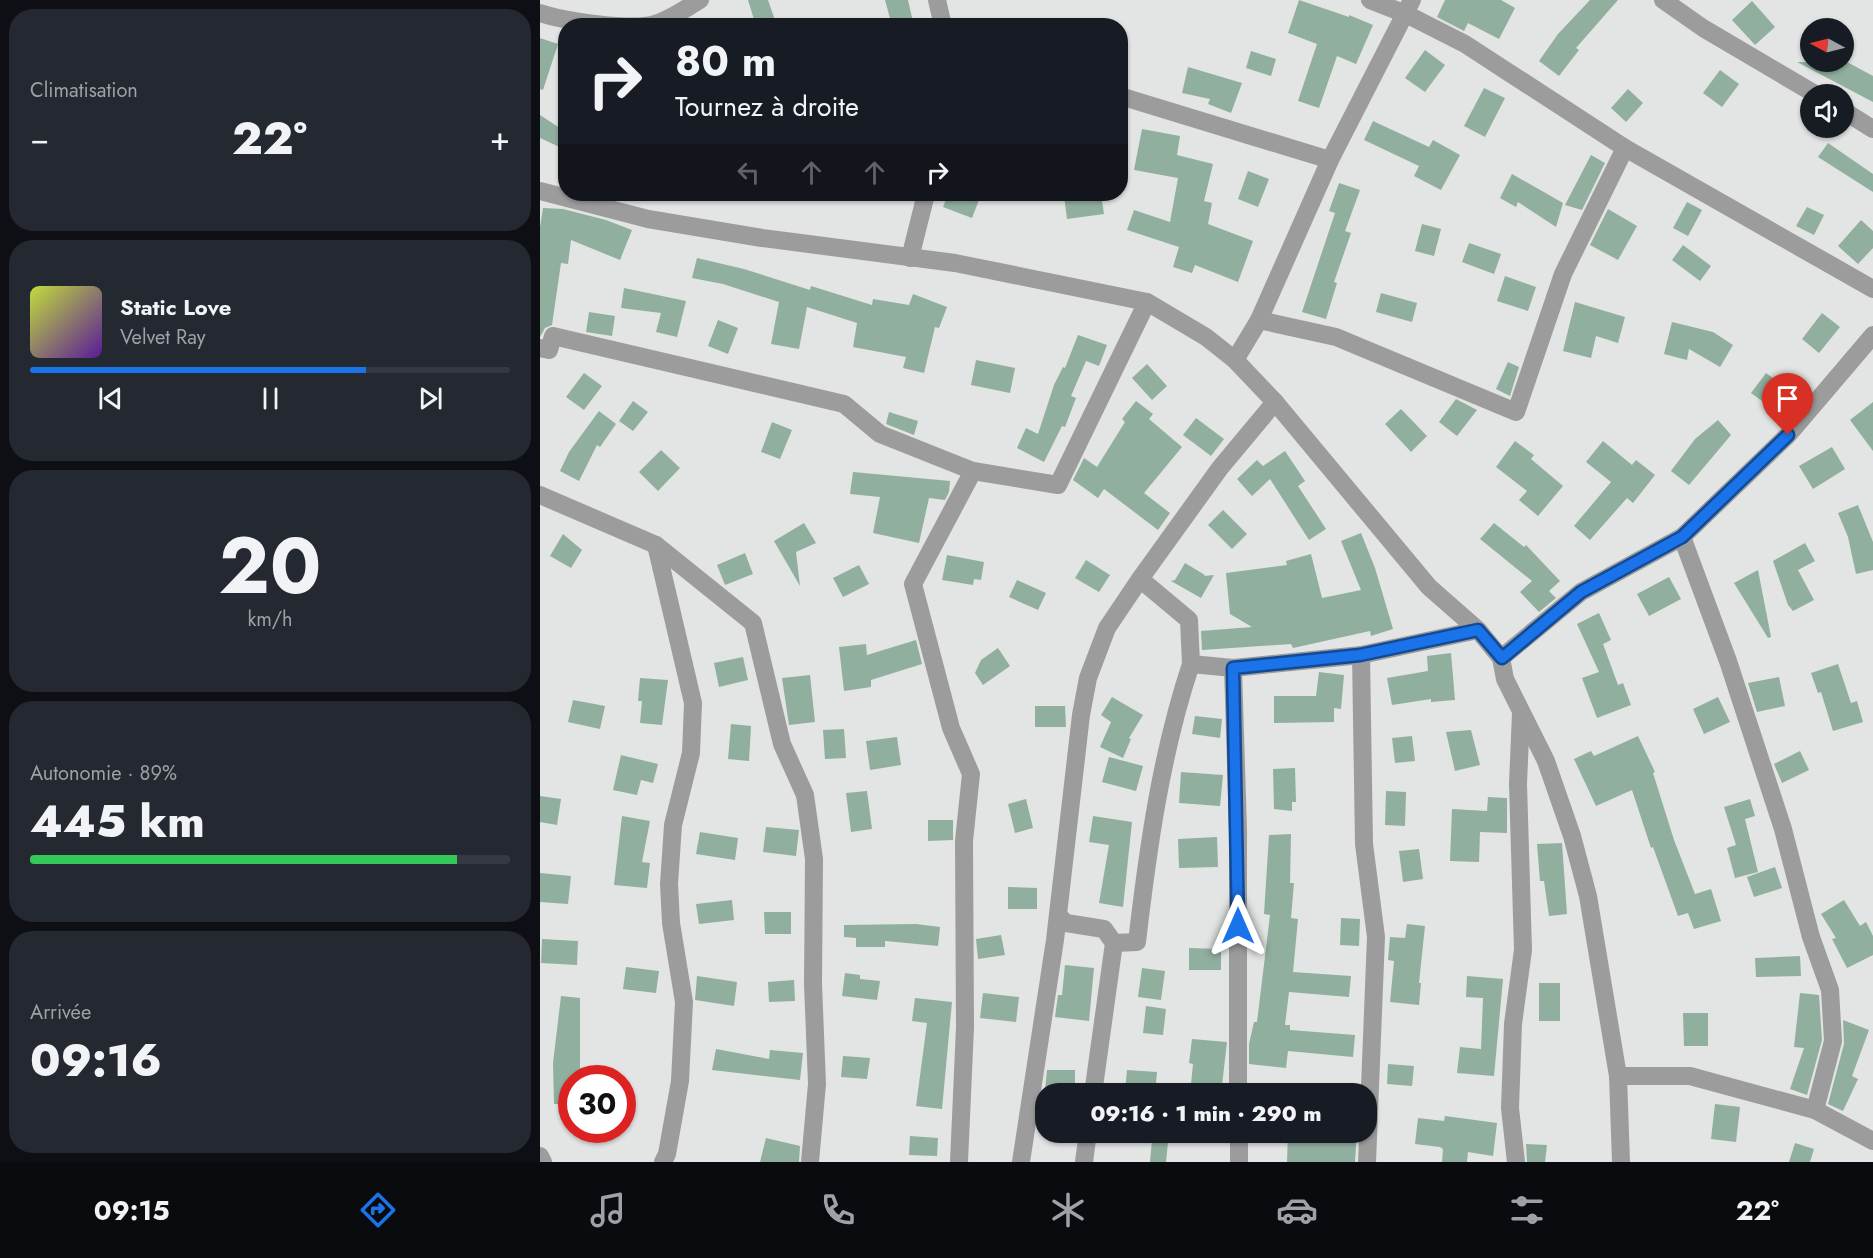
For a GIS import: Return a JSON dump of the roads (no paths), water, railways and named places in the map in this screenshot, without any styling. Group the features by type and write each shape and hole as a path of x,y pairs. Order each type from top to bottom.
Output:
{"street":[{"path":"665,18 700,0"},
{"path":"938,0 941,18"},
{"path":"1370,0 1409,7 1625,148 1873,289"},
{"path":"1663,0 1703,28 1800,85"},
{"path":"1235,360 1259,320 1330,160 1409,7"},
{"path":"540,13 558,19"},
{"path":"1128,98 1330,160"},
{"path":"1854,117 1873,129"},
{"path":"1259,320 1336,337 1516,412 1563,274 1625,148"},
{"path":"540,191 558,196"},
{"path":"579,201 648,219 955,264 1147,302 1206,338 1235,360 1275,402 1429,587 1478,630 1502,658 1505,679 1546,761 1572,836 1588,896 1618,1076 1621,1162"},
{"path":"910,258 924,201"},
{"path":"540,348 549,350 553,336 844,404 879,434 973,471 1058,485 1147,302"},
{"path":"1502,658 1581,592 1682,537 1788,435 1873,335"},
{"path":"1020,1162 1058,915 1081,715 1088,678 1107,628 1140,579 1220,468 1275,402"},
{"path":"959,1162 965,1028 964,841 971,774 951,728 913,584 973,471"},
{"path":"540,495 656,546 753,623 782,744 805,795 814,859 813,984 817,1084 810,1162"},
{"path":"1682,537 1732,672 1783,829 1810,937 1830,990 1833,1041 1815,1110"},
{"path":"656,546 693,703 691,753 673,825 669,884 671,923 684,1002 680,1081 668,1154 663,1162"},
{"path":"1114,943 1137,942 1153,820 1174,717 1191,664 1189,620 1140,579"},
{"path":"1191,664 1233,668 1360,655 1478,630"},
{"path":"1360,655 1364,844 1376,937 1367,1162"},
{"path":"1233,668 1238,830 1239,1083"},
{"path":"1516,1162 1510,1108 1513,1024 1523,950 1518,784 1521,711"},
{"path":"1058,915 1066,923 1104,929 1114,943 1095,1083"},
{"path":"1618,1076 1690,1076 1815,1110 1873,1142"},
{"path":"1084,1162 1087,1143"},
{"path":"1239,1143 1239,1162"},
{"path":"540,1156 543,1162"}]}
